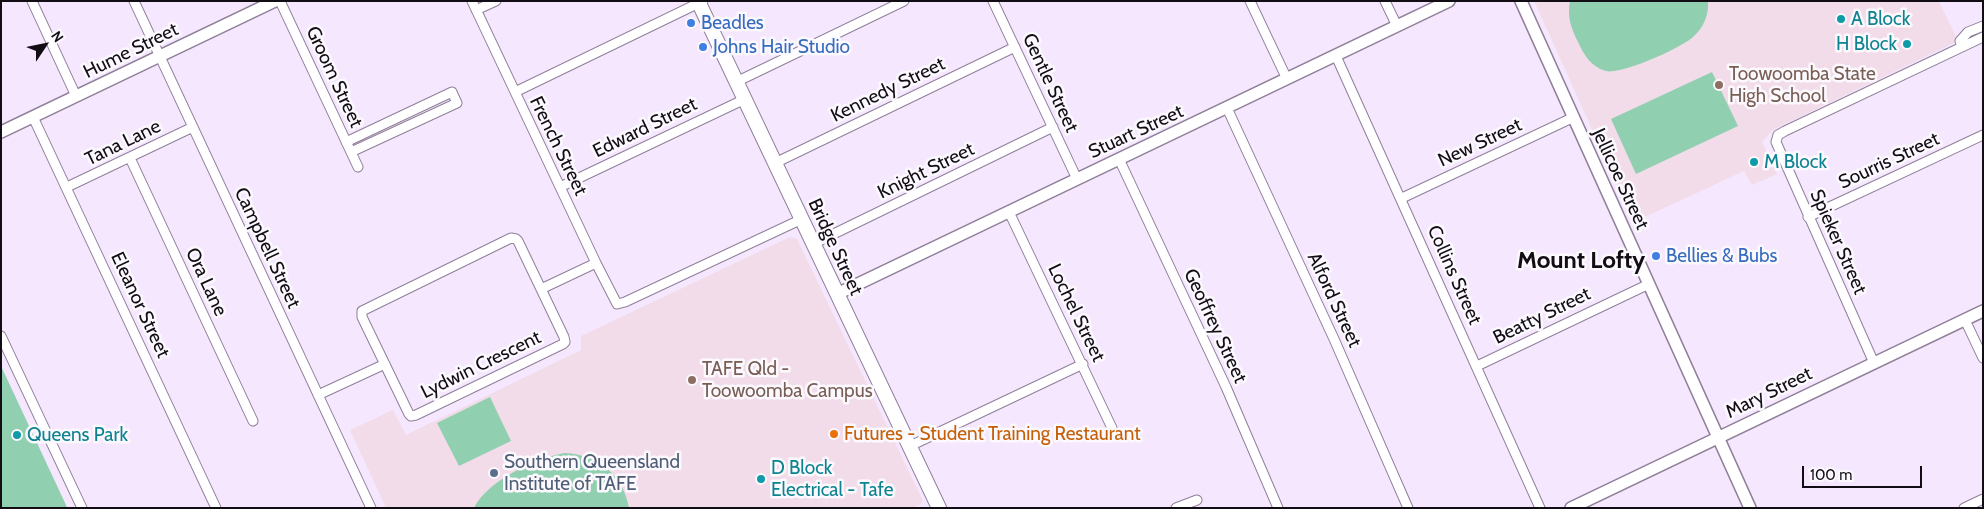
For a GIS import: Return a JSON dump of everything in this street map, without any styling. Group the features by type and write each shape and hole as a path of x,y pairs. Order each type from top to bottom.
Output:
{"main road":[{"name":"Bridge Street","path":"700,2 744,99 939,508"}],"street":[{"path":"32,1 76,96"},
{"name":"Campbell Street","path":"134,1 371,508"},
{"name":"Hume Street","path":"1,132 275,1"},
{"name":"Groom Street","path":"280,1 358,167"},
{"name":"French Street","path":"472,1 617,304 626,302 802,219"},
{"path":"476,10 496,1"},
{"path":"736,82 904,1"},
{"name":"Gentle Street","path":"993,1 1077,179"},
{"path":"1250,1 1287,79"},
{"path":"1386,1 1397,26"},
{"name":"Stuart Street","path":"837,294 1449,1"},
{"name":"Jellicoe Street","path":"1520,1 1750,508"},
{"path":"515,92 700,2"},
{"path":"1983,26 1968,32 1960,41 1962,47 1983,37"},
{"name":"Kennedy Street","path":"775,163 1015,47"},
{"name":"Spieker Street","path":"1874,363 1776,142 1778,135 1962,47"},
{"name":"Collins Street","path":"1336,56 1402,198 1540,508"},
{"path":"346,142 452,92 457,102 351,152"},
{"name":"Edward Street","path":"560,187 744,99"},
{"name":"Alford Street","path":"1227,108 1334,338 1408,508"},
{"name":"Eleanor Street","path":"33,117 216,508"},
{"name":"New Street","path":"1402,198 1572,118"},
{"name":"Tana Lane","path":"67,187 193,127"},
{"name":"Knight Street","path":"813,244 1053,127"},
{"name":"Sourris Street","path":"1808,217 1983,135"},
{"name":"Ora Lane","path":"130,158 253,420"},
{"name":"Geoffrey Street","path":"1118,159 1226,386 1278,508"},
{"name":"Lochel Street","path":"1009,212 1112,428"},
{"name":"Lydwin Crescent","path":"510,238 517,240 541,289 565,338 564,343 415,416 409,414 361,315 362,311 510,238"},
{"path":"541,289 596,263"},
{"name":"Beatty Street","path":"1477,366 1648,284"},
{"name":"Mary Street","path":"1571,508 1983,311"},
{"path":"1965,320 1983,358"},
{"path":"1,336 82,508"},
{"path":"318,395 385,364"},
{"path":"910,446 1083,364"},
{"path":"1964,508 1983,499"},
{"path":"1176,508 1197,500"}],"shaded area":[{"name":"Toowoomba State High School","path":"1534,1 1939,1 1958,41 1773,130 1762,142 1777,174 1752,185 1744,171 1634,222"},
{"name":"TAFE Qld - Toowoomba Campus","path":"790,237 797,239 923,501 921,504 913,508 386,508 350,430 393,410 406,435 581,350 581,336"}],"green space":[{"path":"1570,1 1708,1 1708,6 1703,24 1698,32 1688,41 1638,65 1625,69 1606,71 1596,67 1580,47 1570,22"},
{"path":"1712,72 1738,126 1636,174 1611,119"},
{"name":"Queens Park","path":"1,366 66,505 67,508 1,508"},
{"path":"490,397 511,441 459,466 437,423"},
{"path":"565,453 588,458 607,468 621,485 629,508 474,508 480,498 490,489 514,472 541,459"}],"place":[{"name":"A Block","path":"1841,19"},
{"name":"Beadles","path":"691,23"},
{"name":"H Block","path":"1907,44"},
{"name":"Johns Hair Studio","path":"703,47"},
{"name":"Toowoomba State High School","path":"1719,85"},
{"name":"M Block","path":"1754,162"},
{"name":"Bellies & Bubs","path":"1656,256"},
{"name":"TAFE Qld - Toowoomba Campus","path":"692,380"},
{"name":"Futures - Student Training Restaurant","path":"834,434"},
{"name":"Queens Park","path":"17,435"},
{"name":"Southern Queensland Institute of TAFE","path":"494,473"},
{"name":"D Block Electrical - Tafe","path":"761,479"}],"district":[{"name":"Mount Lofty","path":"1581,261"}]}
